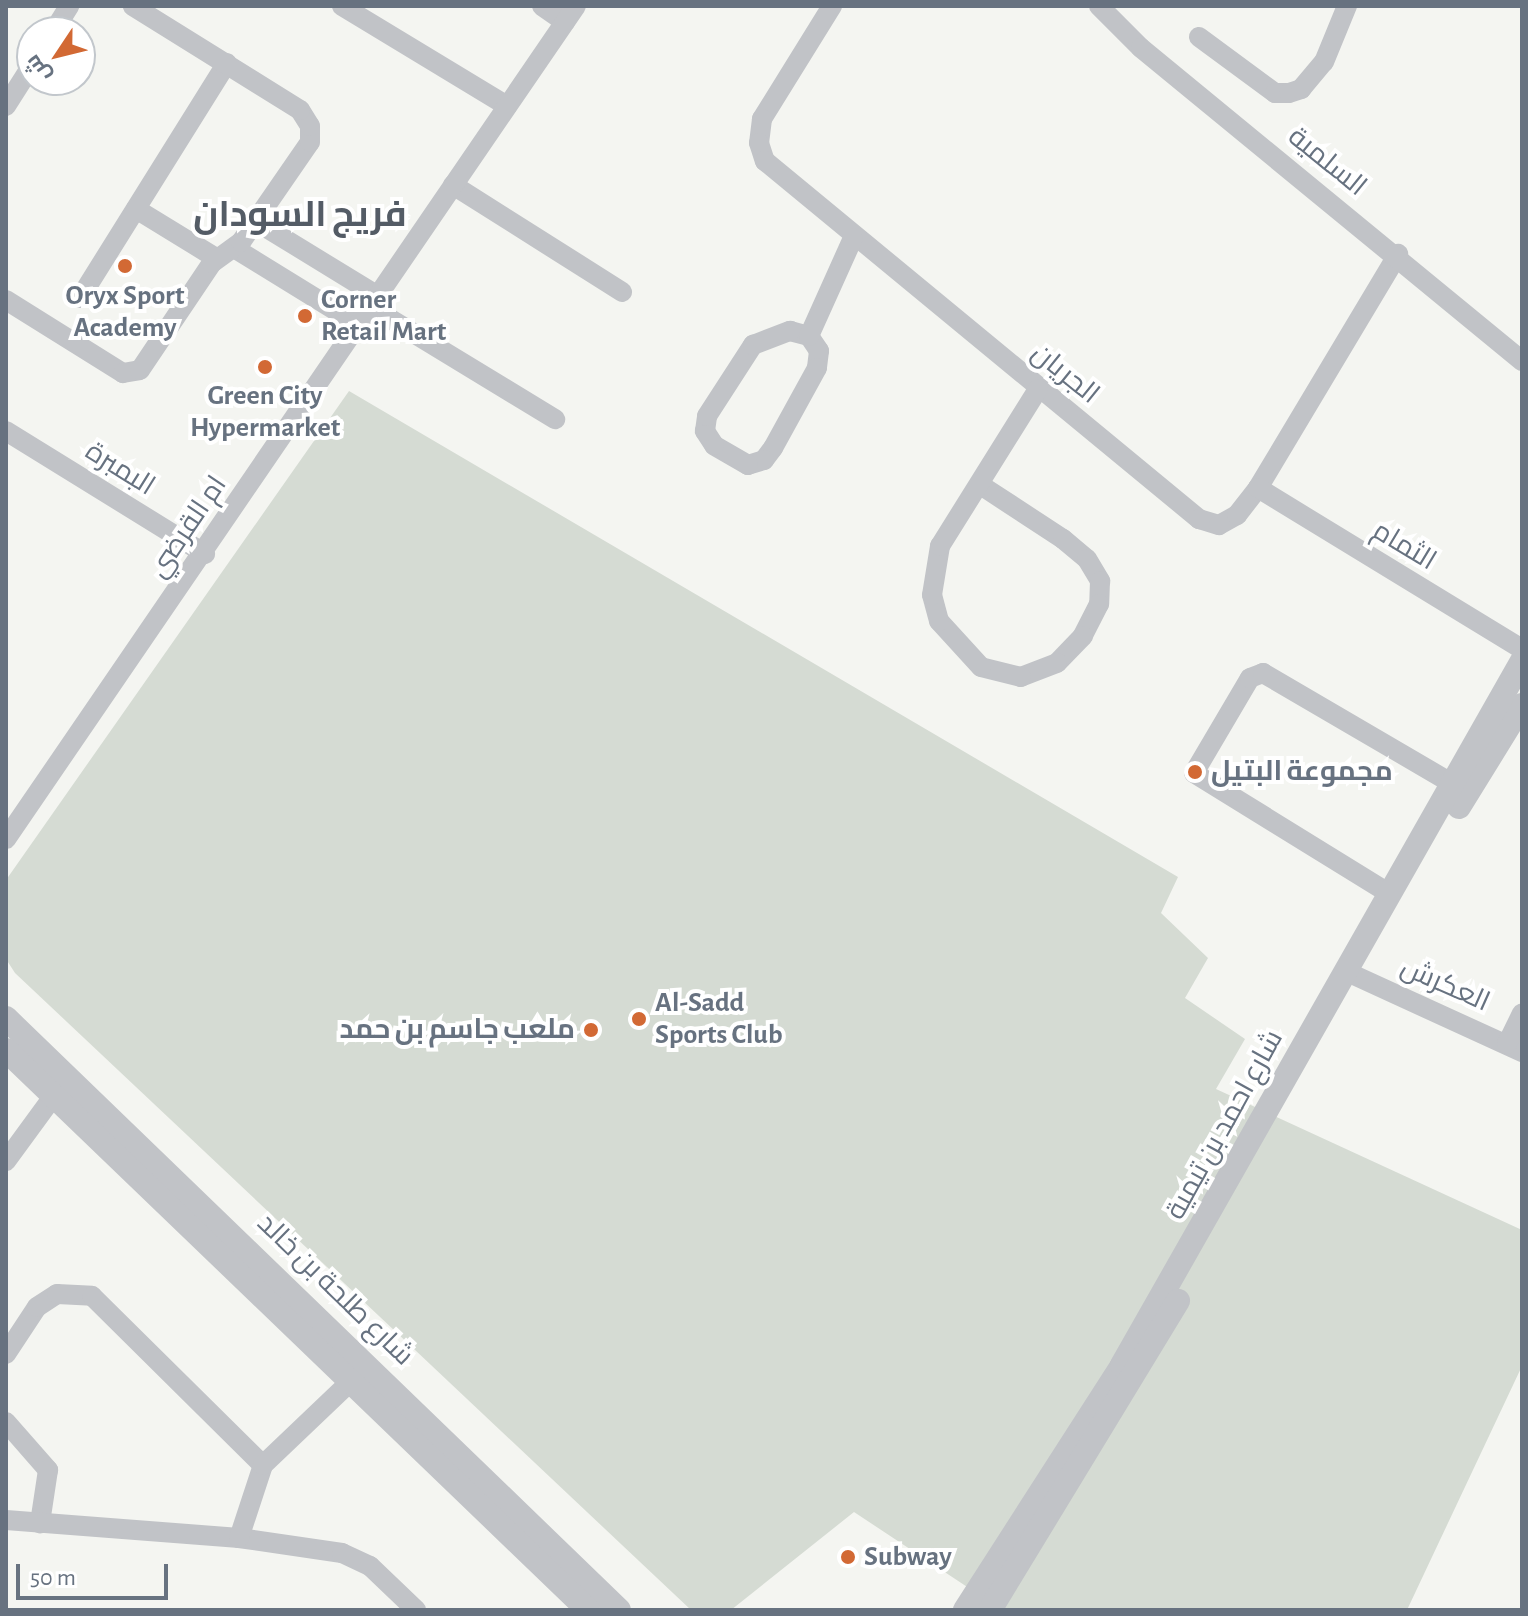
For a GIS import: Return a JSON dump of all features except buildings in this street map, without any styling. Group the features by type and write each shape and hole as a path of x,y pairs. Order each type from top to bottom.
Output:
{"street":[{"path":"6,300 123,373 134,373 145,365 216,258 234,248 257,222 310,142 310,126 300,110 133,6"},
{"path":"342,6 507,106"},
{"path":"542,6 570,14"},
{"name":"الجريان","path":"832,6 762,119 759,143 765,161 853,238 1199,519 1219,525 1228,520 1258,488 1398,254"},
{"name":"السلمية","path":"1099,6 1141,48 1398,254 1522,361"},
{"path":"1199,37 1275,93 1289,93 1301,89 1324,62 1347,6"},
{"name":"ام القرضي","path":"6,839 205,554 356,323 570,14"},
{"path":"80,298 227,63"},
{"path":"453,185 622,292"},
{"path":"136,209 216,258"},
{"path":"257,222 555,419"},
{"path":"809,336 853,238"},
{"path":"234,248 356,323"},
{"path":"771,334 809,336 819,351 817,368 764,460 748,465 714,445 705,431 707,416 753,345 771,334"},
{"path":"982,486 1063,539 1087,559 1100,581 1099,604 1083,636 1057,663 1021,677 981,667 939,621 932,595 940,546 982,486 1038,389"},
{"name":"البمبرة","path":"6,431 205,554"},
{"name":"الثمام","path":"1258,488 1522,649"},
{"name":"شارع احمد بن تيمية","path":"990,1610 1136,1374 1352,974 1390,894 1514,713 1522,661"},
{"path":"1390,894 1200,780 1195,764 1250,678 1263,673 1461,788"},
{"name":"شارع احمد بن تيمية","path":"965,1610 1122,1365 1461,788"},
{"name":"العكرش","path":"1352,974 1515,1048 1522,1013"},
{"name":"شارع طلحة بن خالد","path":"6,1018 619,1610"},
{"name":"شارع طلحة بن خالد","path":"6,1050 348,1384 588,1610"},
{"path":"6,1161 69,1076"},
{"path":"6,1354 37,1307 57,1294 92,1296 263,1465"},
{"path":"239,1538 263,1465 348,1384"},
{"path":"6,1422 48,1470 40,1523"},
{"path":"6,1520 239,1538 362,1560 416,1610"}],"shaded area":[{"name":"Al-Sadd Sports Club","path":"349,391 1178,877 1161,913 1208,958 1185,998 1245,1039 1216,1089 1522,1230 1522,1366 1407,1610 1002,1610 854,1512 731,1610 691,1610 15,973 6,959 6,880"}],"place":[{"name":"Oryx Sport Academy","path":"125,266"},
{"name":"Corner Retail Mart","path":"305,316"},
{"name":"Green City Hypermarket","path":"265,367"},
{"name":"مجموعة البتيل","path":"1195,772"},
{"name":"Al-Sadd Sports Club","path":"639,1019"},
{"name":"ملعب جاسم بن حمد","path":"591,1030"},
{"name":"Subway","path":"848,1557"}],"district":[{"name":"فريج السودان","path":"300,216"}]}
